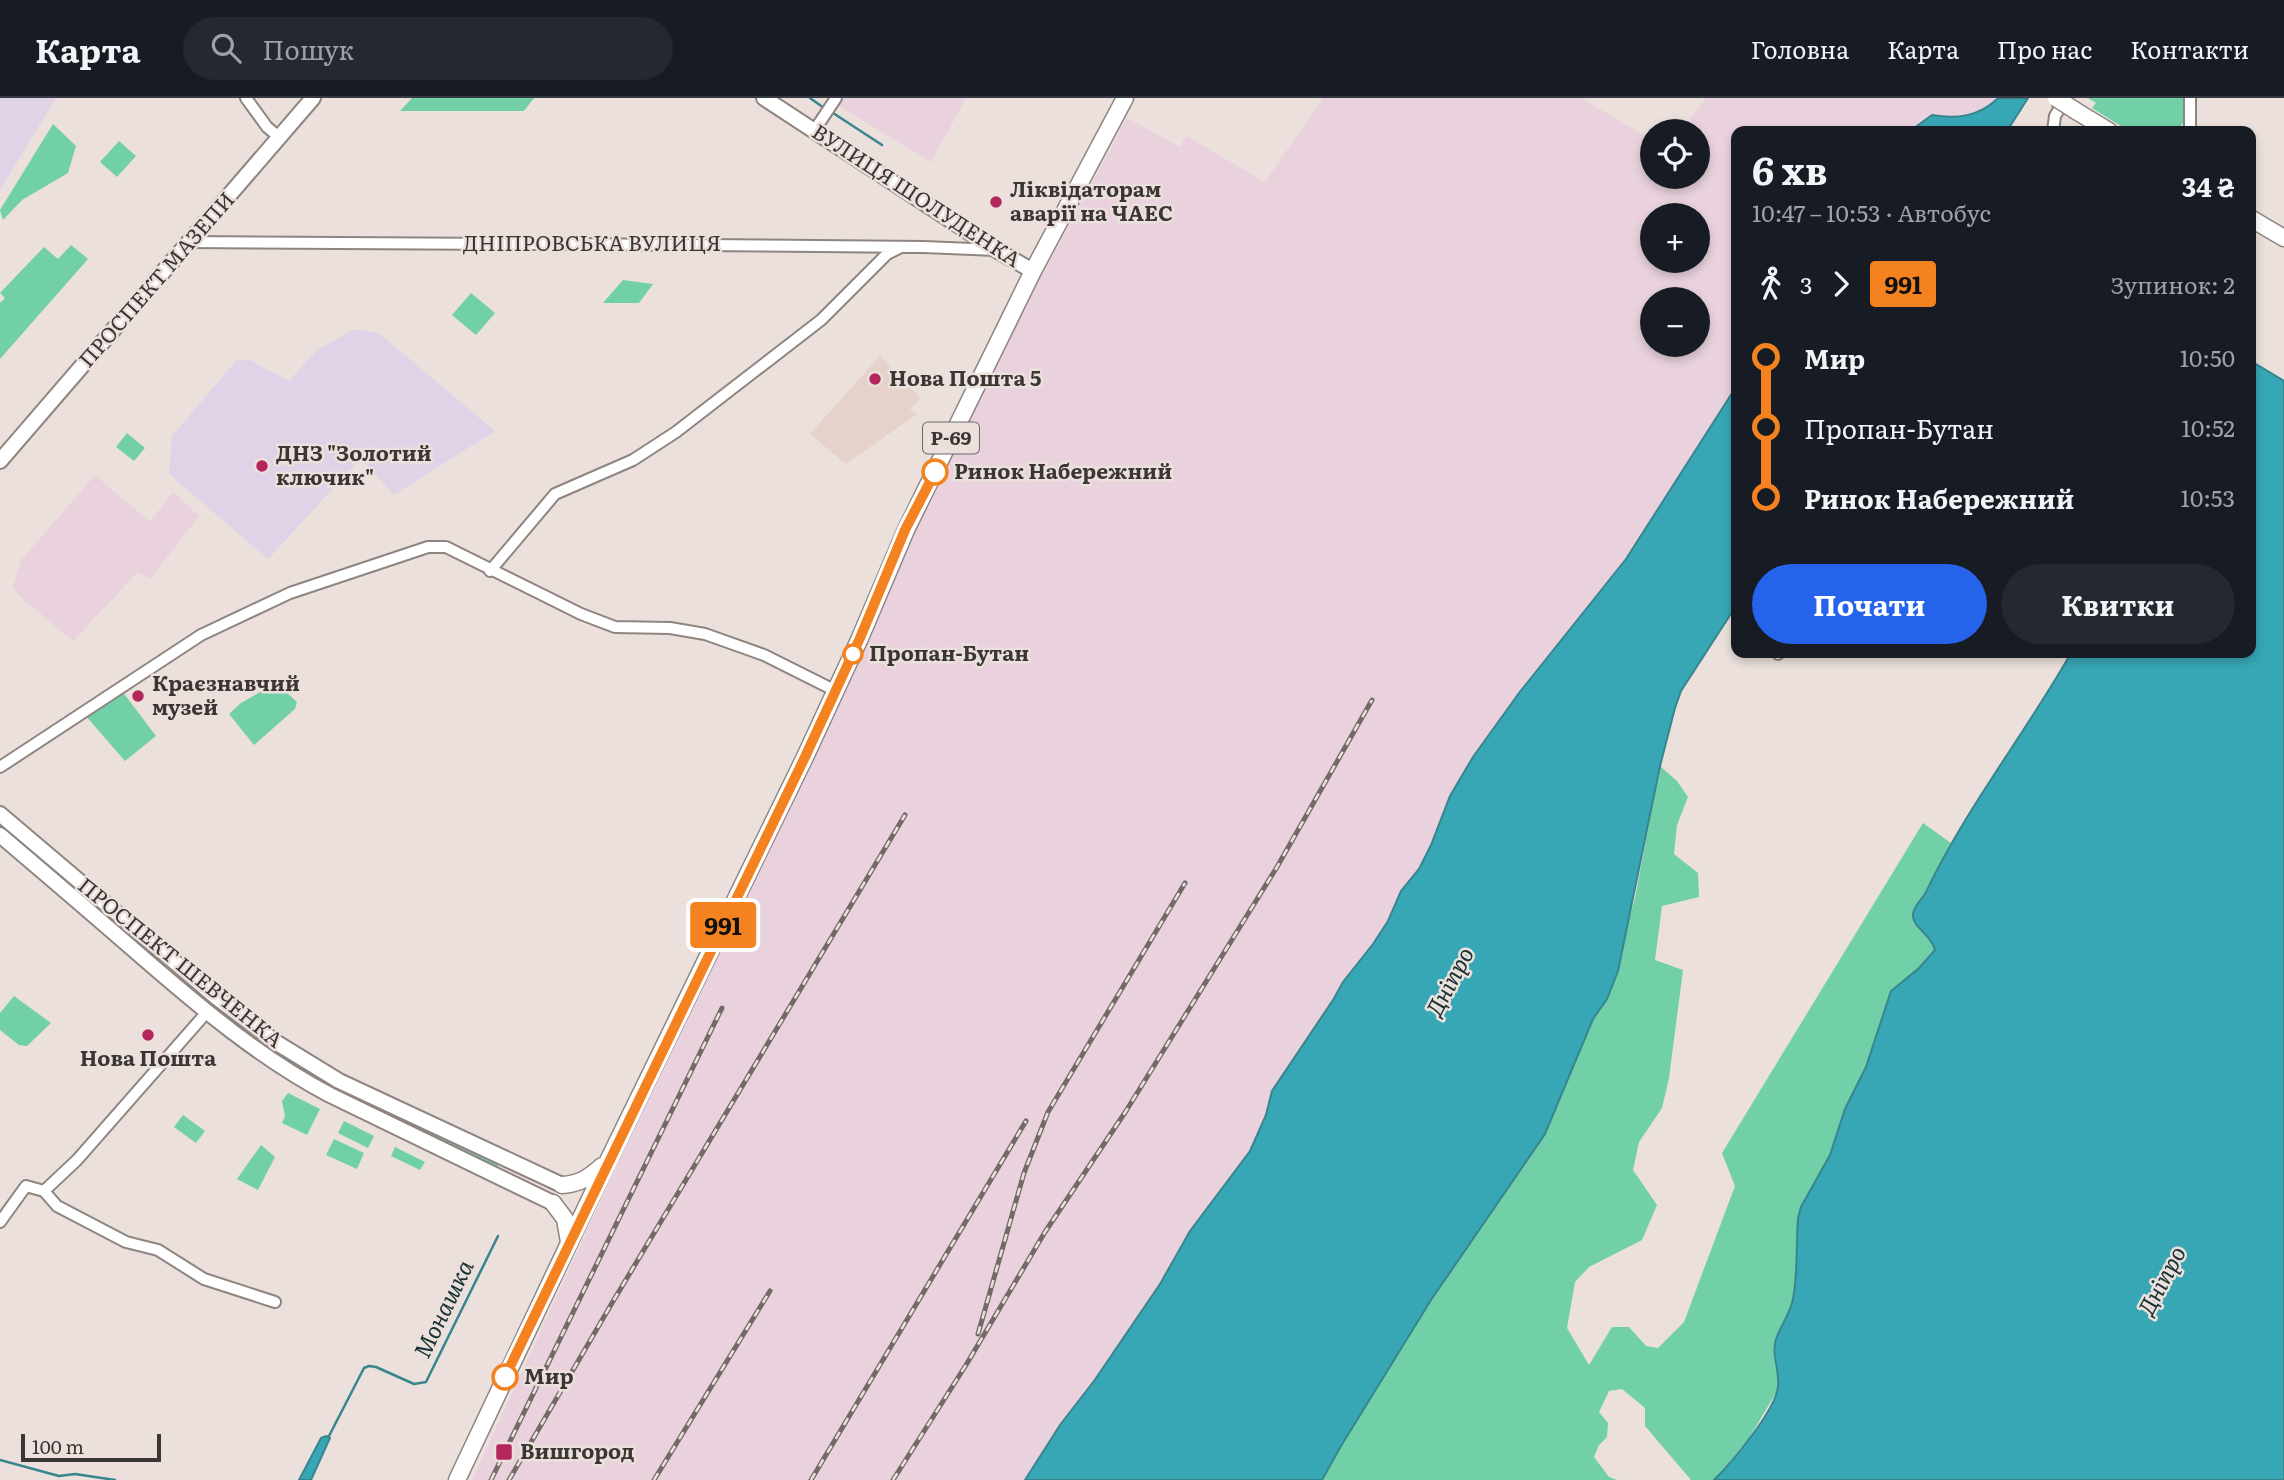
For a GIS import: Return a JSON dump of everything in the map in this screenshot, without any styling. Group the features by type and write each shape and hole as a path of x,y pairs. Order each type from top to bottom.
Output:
{"main road":[{"name":"Р-69","path":"457,1480 836,691 905,530 1034,271 1125,98"},
{"path":"2056,98 2071,104 2102,126"},
{"path":"2256,222 2284,238"},
{"path":"562,1185 586,1180 607,1163"},
{"path":"562,1185 587,1205"},
{"path":"553,1203 587,1205"},
{"path":"553,1203 565,1219 569,1242"}],"street":[{"path":"246,98 267,127 279,137"},
{"name":"ПРОСПЕКТ МАЗЕПИ","path":"0,461 313,98"},
{"name":"ВУЛИЦЯ ШОЛУДЕНКА","path":"764,98 996,250 1034,271"},
{"path":"2190,98 2190,126"},
{"path":"2054,126 2055,116 2071,104"},
{"path":"814,131 830,107"},
{"name":"ДНІПРОВСЬКА ВУЛИЦЯ","path":"189,243 901,247 996,250"},
{"path":"490,571 555,494 633,460 676,432 821,320 887,254 901,247"},
{"path":"0,767 201,635 260,606 328,579 428,547 446,547 490,571 615,627 670,628 705,634 764,655 836,691"},
{"name":"ПРОСПЕКТ ШЕВЧЕНКА","path":"0,814 250,1025 306,1062 339,1081 562,1185"},
{"name":"ПРОСПЕКТ ШЕВЧЕНКА","path":"0,835 255,1050 299,1079 553,1203"},
{"path":"49,877 61,864"},
{"path":"44,1191 77,1160 217,998"},
{"path":"499,1176 507,1160"},
{"path":"0,1222 26,1186 44,1191 57,1206 126,1242 158,1250 205,1279 275,1302"}],"shaded area":[{"path":"0,98 56,98 0,190"},
{"path":"844,98 966,98 931,162 839,106"},
{"path":"1321,98 1581,98 1640,133 1640,189 1710,189 1710,119 1691,119 1706,98 1998,98 1985,108 1966,116 1954,118 1932,115 1917,126 1731,126 1731,395 1626,559 1519,693 1473,757 1450,796 1419,869 1401,891 1388,921 1343,982 1272,1091 1266,1115 1250,1151 1190,1231 1160,1284 1094,1381 1060,1425 1025,1480 472,1480 860,638 964,420 1127,118 1180,147 1186,136 1265,182"},
{"path":"355,329 380,334 495,431 394,495 361,458 268,559 169,474 172,436 236,361 248,359 289,381 317,350"},
{"path":"880,356 920,398 910,410 917,414 846,464 810,434"},
{"path":"95,475 150,522 173,492 199,516 150,579 138,572 73,641 17,594 13,586 21,560"}],"green space":[{"path":"412,98 534,98 524,111 400,111"},
{"path":"2088,98 2183,98 2183,123 2181,126 2121,126 2092,108 2096,103"},
{"path":"53,124 76,146 68,173 22,200 3,220 0,210"},
{"path":"119,141 136,156 117,177 100,162"},
{"path":"71,245 88,259 0,359 0,303 5,298 0,293 44,247 58,259"},
{"path":"623,280 653,284 639,303 603,303"},
{"path":"471,293 495,313 476,335 452,315"},
{"path":"127,433 145,448 134,461 116,447"},
{"path":"276,683 297,702 295,709 254,745 229,714 241,703"},
{"path":"122,691 156,736 125,761 85,715"},
{"path":"1660,766 1677,781 1688,797 1677,825 1674,854 1698,873 1699,897 1662,906 1655,960 1683,970 1669,1078 1662,1108 1639,1142 1633,1170 1657,1205 1642,1240 1589,1267 1575,1282 1567,1328 1589,1365 1612,1327 1629,1327 1646,1346 1658,1348 1684,1322 1735,1186 1722,1153 1923,823 1951,843 1924,896 1915,907 1914,923 1932,940 1935,950 1919,968 1891,991 1866,1067 1845,1109 1830,1155 1801,1207 1793,1298 1775,1341 1777,1391 1748,1440 1714,1480 1691,1480 1645,1426 1645,1408 1622,1389 1609,1391 1599,1412 1608,1423 1607,1437 1599,1445 1594,1457 1609,1477 1617,1480 1322,1480 1431,1300 1545,1134 1593,1019 1607,999 1635,898"},
{"path":"67,878 172,967 168,972 65,882"},
{"path":"14,996 51,1023 27,1046 19,1045 0,1030 0,1013"},
{"path":"226,1015 302,1069 369,1104 367,1108 300,1073 223,1016"},
{"path":"288,1093 320,1109 307,1135 282,1123 285,1116 282,1101"},
{"path":"374,1106 497,1161 499,1165 495,1167 372,1110"},
{"path":"183,1115 205,1131 196,1143 174,1127"},
{"path":"344,1121 374,1136 368,1148 338,1133"},
{"path":"334,1139 364,1153 357,1169 326,1155"},
{"path":"261,1145 275,1157 258,1190 237,1179"},
{"path":"395,1147 425,1162 420,1170 391,1156"}],"water":[{"path":"1998,98 2028,98 2010,126 1917,126 1932,115 1967,115"},
{"name":"Дніпро","path":"2256,364 2284,381 2284,1480 1714,1480 1752,1436 1775,1397 1778,1381 1775,1345 1793,1299 1801,1207 1830,1155 1845,1109 1866,1067 1891,991 1919,968 1935,950 1930,939 1915,923 1914,909 1977,801 2068,658 2256,658"},
{"name":"Дніпро","path":"1731,395 1731,614 1681,691 1675,708 1660,766 1618,971 1607,999 1593,1019 1545,1134 1431,1300 1322,1480 1025,1480 1060,1425 1094,1381 1160,1284 1190,1231 1250,1151 1266,1115 1272,1091 1343,982 1388,921 1401,891 1419,869 1450,796 1473,757 1519,693 1626,559"},
{"path":"321,1438 330,1438 311,1480 299,1480"}],"waterway":[{"name":"Монашка","path":"810,98 824,108"},
{"name":"Монашка","path":"830,111 882,145"},
{"name":"Монашка","path":"329,1436 364,1368 376,1367 414,1384 426,1382 498,1236"},
{"path":"0,1460 59,1476 75,1474 115,1480"}],"railway":[{"path":"893,1480 966,1365 1045,1232 1126,1111 1277,867 1372,700"},
{"path":"509,1480 905,815"},
{"path":"978,1334 1024,1173 1048,1112 1185,883"},
{"path":"491,1480 722,1008"},
{"path":"811,1480 1026,1121"},
{"path":"654,1480 770,1291"}],"bus line":[{"name":"991","path":"505,1377 805,757 860,638 905,530 935,472"}],"place":[{"name":"Ліквідаторам аварії на ЧАЕС","path":"996,202"},
{"name":"Нова Пошта 5","path":"875,379"},
{"name":"ДНЗ \"Золотий ключик\"","path":"262,466"},
{"name":"Ринок Набережний","path":"935,472"},
{"name":"Пропан-Бутан","path":"853,654"},
{"name":"Краєзнавчий музей","path":"138,696"},
{"name":"Нова Пошта","path":"148,1035"},
{"name":"Мир","path":"505,1377"},
{"name":"Вишгород","path":"504,1452"}]}
